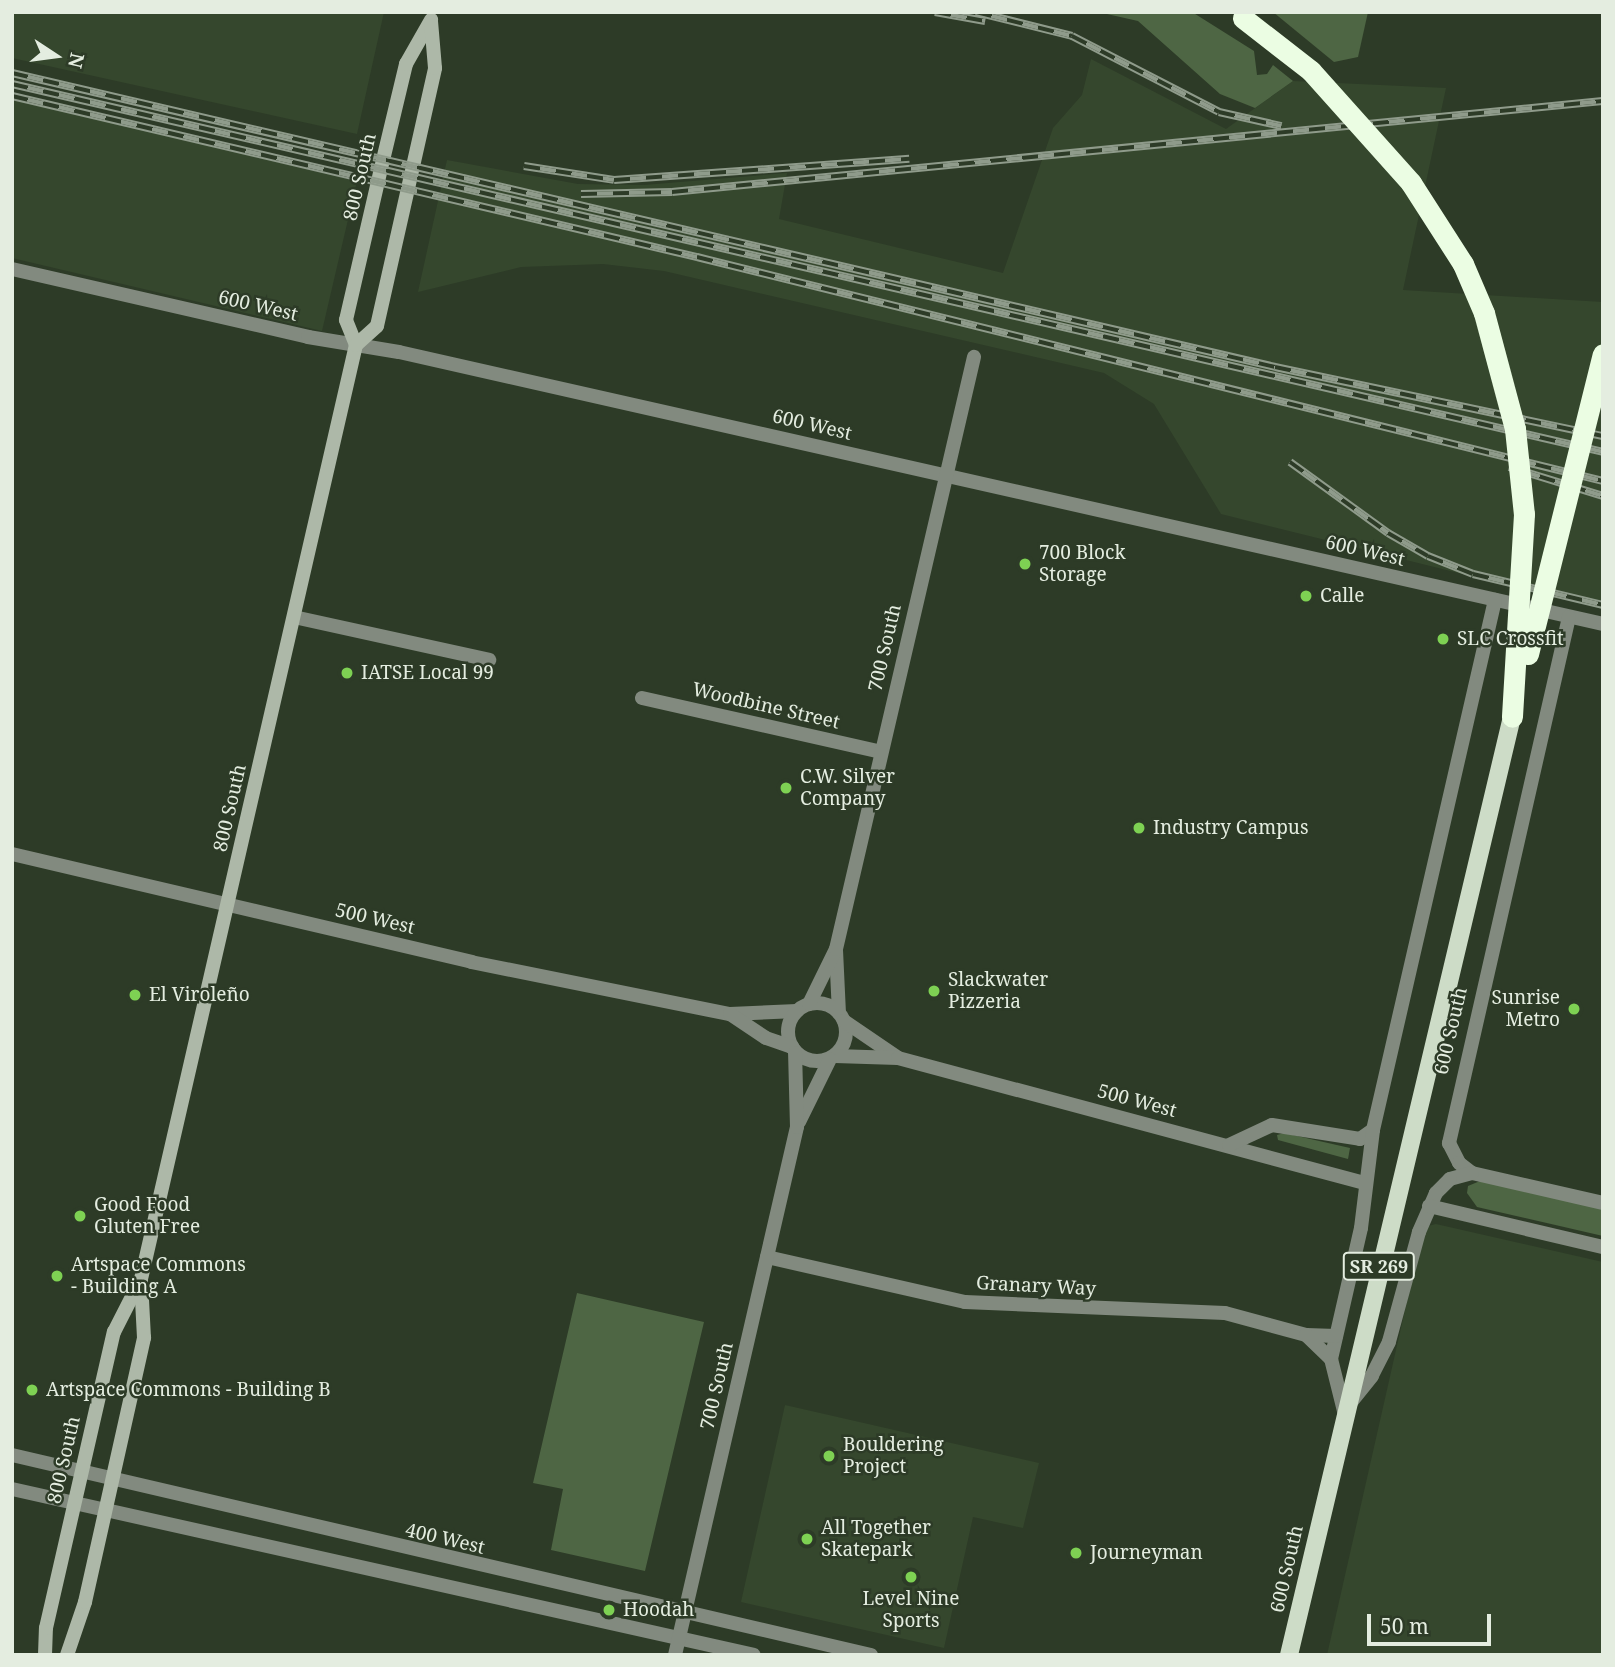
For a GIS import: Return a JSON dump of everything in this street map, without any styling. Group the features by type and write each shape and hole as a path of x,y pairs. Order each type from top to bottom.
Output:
{"highway":[{"path":"1243,18 1311,71 1411,183 1463,264 1484,313 1515,429 1524,514 1512,717"},
{"path":"1512,717 1603,354"}],"main road":[{"name":"600 South","path":"1289,1655 1344,1411 1512,717"}],"street":[{"name":"800 South","path":"45,1655 46,1628 114,1332 141,1279 295,617 356,345 346,320 405,64 432,17"},
{"name":"800 South","path":"356,345 377,326 435,68 432,17"},
{"name":"600 West","path":"12,269 946,475 1603,624"},
{"name":"700 South","path":"803,1007 836,949 974,357"},
{"name":"600 South","path":"1344,1411 1331,1359 1361,1228 1364,1183 1373,1130 1495,600"},
{"path":"295,617 489,660"},
{"name":"600 South","path":"1344,1411 1372,1376 1389,1342 1429,1206 1443,1185 1472,1173 1454,1157 1450,1128 1569,617"},
{"name":"Woodbine Street","path":"642,698 881,752"},
{"name":"500 West","path":"12,854 471,962 730,1014 803,1007"},
{"name":"700 South","path":"836,949 842,1017"},
{"path":"823,1004 842,1017 845,1040 832,1057 816,1062 794,1050 788,1028 803,1007 823,1004"},
{"name":"500 West","path":"730,1014 766,1038 794,1050"},
{"name":"500 West","path":"842,1017 898,1058"},
{"name":"700 South","path":"794,1050 797,1127"},
{"name":"700 South","path":"677,1648 797,1127 832,1057"},
{"name":"500 West","path":"832,1057 898,1058 1364,1183"},
{"path":"1229,1145 1272,1125 1360,1139 1373,1130"},
{"path":"1472,1173 1603,1203"},
{"path":"1429,1206 1603,1247"},
{"name":"Granary Way","path":"767,1257 965,1302 1225,1313 1306,1335 1336,1336"},
{"name":"800 South","path":"67,1655 76,1635 145,1338 141,1279"},
{"name":"Granary Way","path":"1306,1335 1331,1359"},
{"name":"400 West","path":"12,1455 871,1655"},
{"path":"12,1489 677,1648 754,1655"}],"shaded area":[{"path":"12,12 384,12 357,134 12,58"},
{"path":"1098,12 1192,12 1254,51 1257,75 1267,74 1273,65 1293,81 1255,108 1220,94 1138,21"},
{"path":"1273,12 1368,12 1358,57 1334,62"},
{"path":"1091,59 1226,129 1293,81 1446,88 1403,290 1603,302 1603,609 1221,514 1154,404 1104,373 664,271 603,264 521,267 418,292 447,160 578,184 644,185 787,173 779,219 1003,273 1053,128 1082,95"},
{"path":"12,99 357,181 322,331 12,258"},
{"path":"1284,1133 1350,1148 1348,1159 1278,1140 1277,1135"},
{"path":"1480,1181 1603,1209 1603,1236 1477,1207 1467,1193 1468,1186"},
{"path":"1436,1224 1603,1262 1603,1655 1327,1655 1422,1235 1428,1226"},
{"path":"577,1293 704,1322 645,1571 551,1550 563,1489 533,1483"},
{"path":"785,1405 1039,1463 1023,1528 973,1517 944,1648 741,1602"}],"railway":[{"path":"935,12 985,21"},
{"path":"976,12 1072,36 1219,112 1281,126"},
{"path":"12,73 1275,367 1603,436"},
{"path":"12,84 1603,452"},
{"path":"12,96 697,257 1603,481"},
{"path":"581,194 672,192 1603,101"},
{"path":"524,166 614,180 909,159"},
{"path":"1290,462 1388,533 1428,556 1473,574 1603,605"},
{"path":"1509,467 1603,496"}],"place":[{"name":"700 Block Storage","path":"1025,564"},
{"name":"Calle","path":"1306,596"},
{"name":"SLC Crossfit","path":"1443,639"},
{"name":"IATSE Local 99","path":"347,673"},
{"name":"C.W. Silver Company","path":"786,788"},
{"name":"Industry Campus","path":"1139,828"},
{"name":"Slackwater Pizzeria","path":"934,991"},
{"name":"El Viroleño","path":"135,995"},
{"name":"Sunrise Metro","path":"1574,1009"},
{"name":"Good Food Gluten Free","path":"80,1216"},
{"name":"Artspace Commons - Building A","path":"57,1276"},
{"name":"Artspace Commons - Building B","path":"32,1390"},
{"name":"Bouldering Project","path":"829,1456"},
{"name":"All Together Skatepark","path":"807,1539"},
{"name":"Journeyman","path":"1076,1553"},
{"name":"Level Nine Sports","path":"911,1577"},
{"name":"Hoodah","path":"609,1610"}]}
